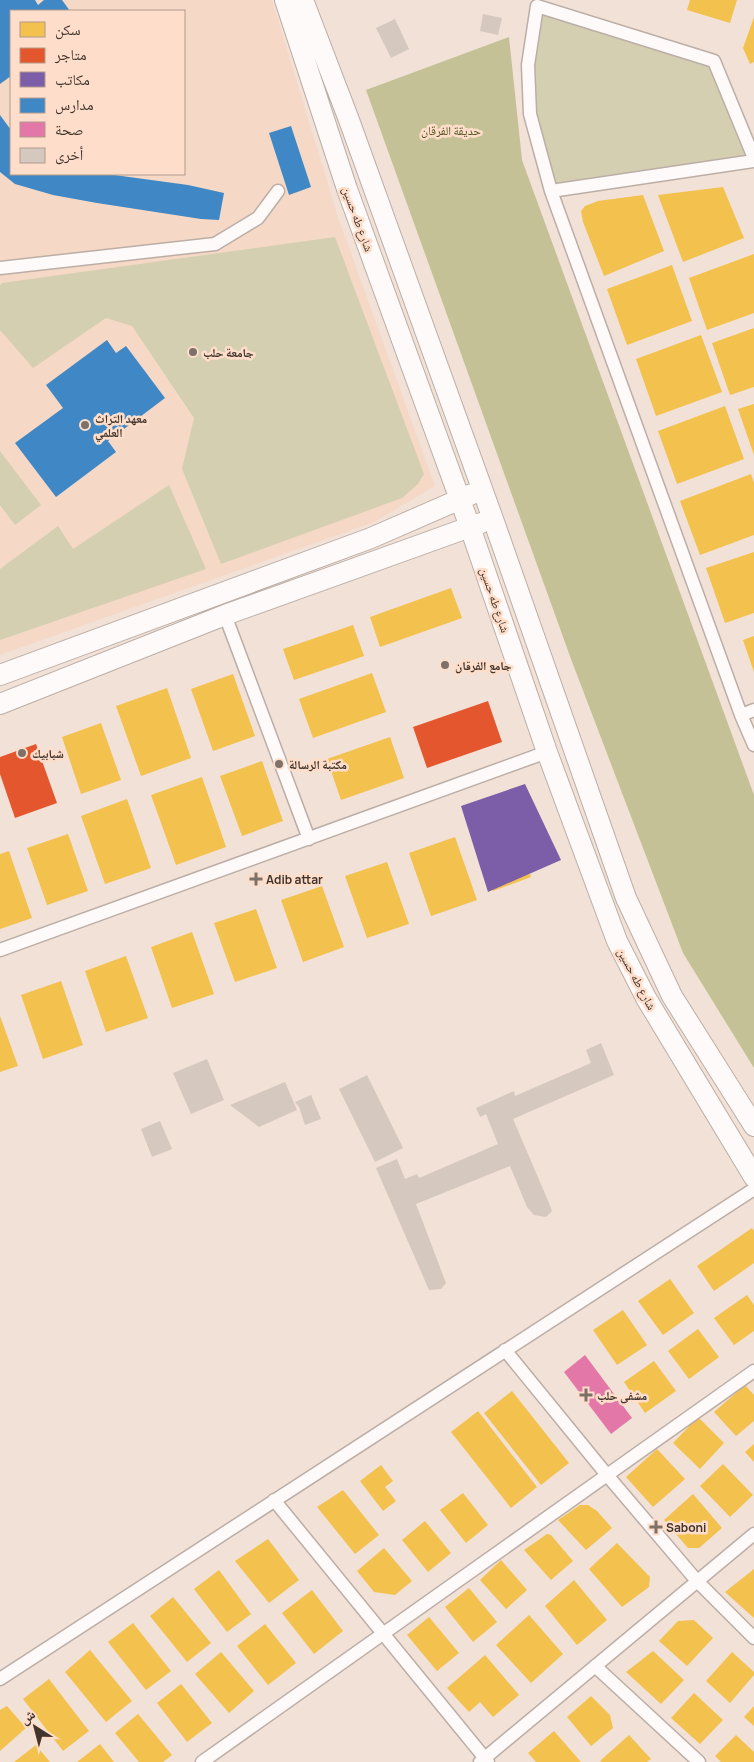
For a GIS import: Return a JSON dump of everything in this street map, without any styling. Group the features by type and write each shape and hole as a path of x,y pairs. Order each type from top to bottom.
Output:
{"main road":[{"name":"شارع طه حسين","path":"285,0 347,189 470,527 547,752 617,941 646,998 754,1177"},
{"name":"شارع طه حسين","path":"303,0 352,129 482,490 626,898 672,996 754,1126"},
{"path":"0,675 371,538 482,490"},
{"path":"0,704 225,615 492,519"}],"street":[{"path":"551,192 754,160 714,61 537,6 528,65 530,114 551,192 741,715 754,745"},
{"path":"0,268 215,244 258,218 278,191"},
{"path":"225,615 309,839"},
{"path":"741,715 754,710"},
{"path":"0,950 547,752"},
{"path":"0,1678 754,1189"},
{"path":"505,1350 697,1581 754,1638"},
{"path":"202,1762 754,1371"},
{"path":"274,1500 484,1761 754,1534"},
{"path":"595,1666 699,1762"}],"shaded area":[{"name":"جامعة حلب","path":"0,0 272,0 338,217 435,486 374,522 0,655"},
{"path":"537,6 714,61 754,158 551,191 530,114"},
{"path":"335,237 424,474 418,484 402,498 221,564 182,469 194,418 132,326 106,318 33,368 0,330 0,285 2,283"},
{"path":"0,451 41,505 15,525 0,505"},
{"path":"169,485 206,569 0,640 0,569 58,526 73,549"}],"green space":[{"name":"حديقة الفرقان","path":"509,37 522,160 754,795 754,1068 683,953 571,659 366,90"}],"building: سكن":[{"path":"690,0 737,0 730,23 687,10"},
{"path":"754,17 754,62 750,64 743,48"},
{"path":"723,187 744,238 683,262 658,195"},
{"path":"643,195 664,251 604,276 583,222 581,211 585,206 598,201"},
{"path":"754,254 754,313 707,330 689,278"},
{"path":"672,265 692,321 627,345 607,289"},
{"path":"754,328 754,387 730,395 712,343"},
{"path":"701,335 722,392 656,416 636,359"},
{"path":"754,404 754,455 738,409"},
{"path":"725,406 744,459 677,484 658,431"},
{"path":"751,474 754,483 754,535 700,555 680,501"},
{"path":"754,552 754,613 725,623 706,568"},
{"path":"451,588 462,618 380,647 370,617"},
{"path":"353,625 364,656 294,680 283,649"},
{"path":"754,636 754,672 743,640"},
{"path":"372,673 386,712 313,738 299,699"},
{"path":"233,674 255,736 213,751 191,689"},
{"path":"167,688 191,758 141,776 116,706"},
{"path":"101,723 121,780 81,794 62,737"},
{"path":"390,737 404,778 341,800 327,759"},
{"path":"262,761 283,821 242,836 220,776"},
{"path":"202,777 226,847 176,865 151,795"},
{"path":"127,799 151,868 105,884 81,816"},
{"path":"509,813 511,820 529,814 546,861 528,868 531,877 493,891 470,826"},
{"path":"68,834 88,891 47,905 27,848"},
{"path":"455,837 477,900 431,916 409,853"},
{"path":"9,851 32,918 0,929 0,854"},
{"path":"387,862 409,924 367,938 345,876"},
{"path":"322,886 344,947 303,962 281,900"},
{"path":"256,909 277,968 235,982 214,923"},
{"path":"192,932 214,994 172,1008 151,947"},
{"path":"126,956 148,1018 106,1032 85,971"},
{"path":"61,981 83,1045 43,1059 21,995"},
{"path":"0,1016 18,1066 0,1072"},
{"path":"752,1228 754,1231 754,1263 714,1291 697,1266"},
{"path":"670,1279 694,1313 663,1335 638,1301"},
{"path":"747,1295 754,1305 754,1331 734,1345 714,1318"},
{"path":"623,1310 647,1345 617,1365 593,1330"},
{"path":"698,1329 719,1357 689,1379 668,1351"},
{"path":"654,1361 676,1391 645,1413 624,1382"},
{"path":"745,1385 754,1395 754,1421 736,1436 714,1412"},
{"path":"512,1391 569,1463 541,1485 484,1413"},
{"path":"478,1411 537,1487 511,1508 451,1432"},
{"path":"698,1417 724,1443 700,1469 673,1443"},
{"path":"754,1444 754,1462 745,1452"},
{"path":"657,1449 685,1479 653,1507 626,1477"},
{"path":"723,1464 753,1495 730,1517 700,1486"},
{"path":"381,1465 393,1481 385,1487 396,1501 383,1511 360,1481"},
{"path":"343,1490 379,1535 355,1554 317,1507"},
{"path":"463,1493 488,1525 466,1543 440,1510"},
{"path":"693,1494 722,1528 699,1548 688,1548 664,1520"},
{"path":"580,1505 588,1505 597,1511 612,1528 586,1550 558,1520"},
{"path":"425,1521 451,1553 428,1572 402,1540"},
{"path":"547,1534 551,1535 573,1561 551,1580 524,1550"},
{"path":"268,1539 299,1580 269,1603 235,1561"},
{"path":"617,1543 650,1577 649,1587 622,1607 589,1569"},
{"path":"384,1548 412,1581 395,1595 374,1592 357,1571"},
{"path":"501,1560 527,1590 506,1609 480,1580"},
{"path":"754,1569 754,1618 725,1592"},
{"path":"219,1570 251,1614 227,1632 194,1589"},
{"path":"574,1580 607,1620 577,1645 545,1606"},
{"path":"469,1588 497,1622 473,1642 445,1607"},
{"path":"312,1590 343,1631 314,1654 282,1613"},
{"path":"173,1597 211,1643 187,1662 150,1616"},
{"path":"529,1615 563,1654 531,1683 496,1645"},
{"path":"429,1617 459,1653 437,1671 407,1635"},
{"path":"694,1620 713,1638 687,1666 659,1641 678,1621"},
{"path":"133,1623 171,1671 146,1690 108,1642"},
{"path":"265,1624 296,1663 268,1685 237,1646"},
{"path":"90,1650 132,1701 106,1722 65,1672"},
{"path":"653,1651 684,1680 661,1704 626,1672"},
{"path":"221,1652 254,1691 229,1713 195,1674"},
{"path":"732,1652 754,1672 754,1675 730,1703 706,1681"},
{"path":"485,1655 519,1695 493,1717 480,1702 469,1712 447,1688"},
{"path":"49,1679 89,1731 63,1751 23,1699"},
{"path":"181,1684 212,1723 187,1742 157,1703"},
{"path":"694,1693 723,1720 700,1744 671,1718"},
{"path":"591,1696 610,1715 613,1728 591,1746 567,1717"},
{"path":"7,1706 26,1728 0,1751 0,1710"},
{"path":"754,1706 754,1726 744,1717"},
{"path":"138,1714 172,1755 163,1762 139,1762 115,1733"},
{"path":"554,1731 581,1762 536,1762 528,1753"},
{"path":"629,1735 651,1759 647,1762 600,1761"},
{"path":"736,1735 754,1752 754,1762 721,1762 715,1756"},
{"path":"100,1744 114,1762 77,1762"},
{"path":"36,1745 50,1762 14,1762"}],"building: متاجر":[{"path":"488,701 502,742 427,768 413,727"},
{"path":"36,744 57,803 15,818 0,774 0,757"}],"building: مكاتب":[{"path":"525,784 561,860 488,892 461,806"}],"building: مدارس":[{"path":"0,0 35,0 38,5 44,0 62,0 69,10 10,10 10,77 0,84"},
{"path":"0,115 10,129 10,175 114,175 188,185 224,193 219,220 201,219 53,195 15,184 0,172"},
{"path":"291,126 311,187 289,195 269,133"},
{"name":"معهد التراث العلمي","path":"107,340 116,353 126,346 165,398 108,441 116,452 56,497 15,443 63,408 46,385"}],"building: صحة":[{"path":"585,1355 632,1418 611,1434 564,1372"}],"building: أخرى":[{"path":"483,14 502,18 498,35 480,31"},
{"path":"395,19 409,49 391,58 376,28"},
{"path":"601,1043 614,1075 513,1119 552,1211 546,1217 534,1215 527,1207 510,1166 416,1204 446,1283 441,1289 429,1290 376,1168 397,1159 405,1179 417,1174 419,1178 498,1144 486,1114 480,1117 476,1108 514,1091 515,1096 591,1063 586,1050"},
{"path":"207,1059 224,1100 191,1114 173,1073"},
{"path":"367,1075 403,1148 375,1162 339,1089"},
{"path":"285,1082 297,1110 259,1127 230,1105"},
{"path":"311,1095 321,1119 305,1125 299,1107 295,1102"},
{"path":"160,1121 172,1149 152,1157 141,1129"}],"place":[{"name":"جامعة حلب","path":"193,352"},
{"name":"معهد التراث العلمي","path":"85,425"},
{"name":"جامع الفرقان","path":"445,665"},
{"name":"شبابيك","path":"22,753"},
{"name":"مكتبة الرسالة","path":"279,764"},
{"name":"Adib attar","path":"256,879"},
{"name":"مشفى حلب","path":"586,1395"},
{"name":"Saboni","path":"656,1527"}]}
